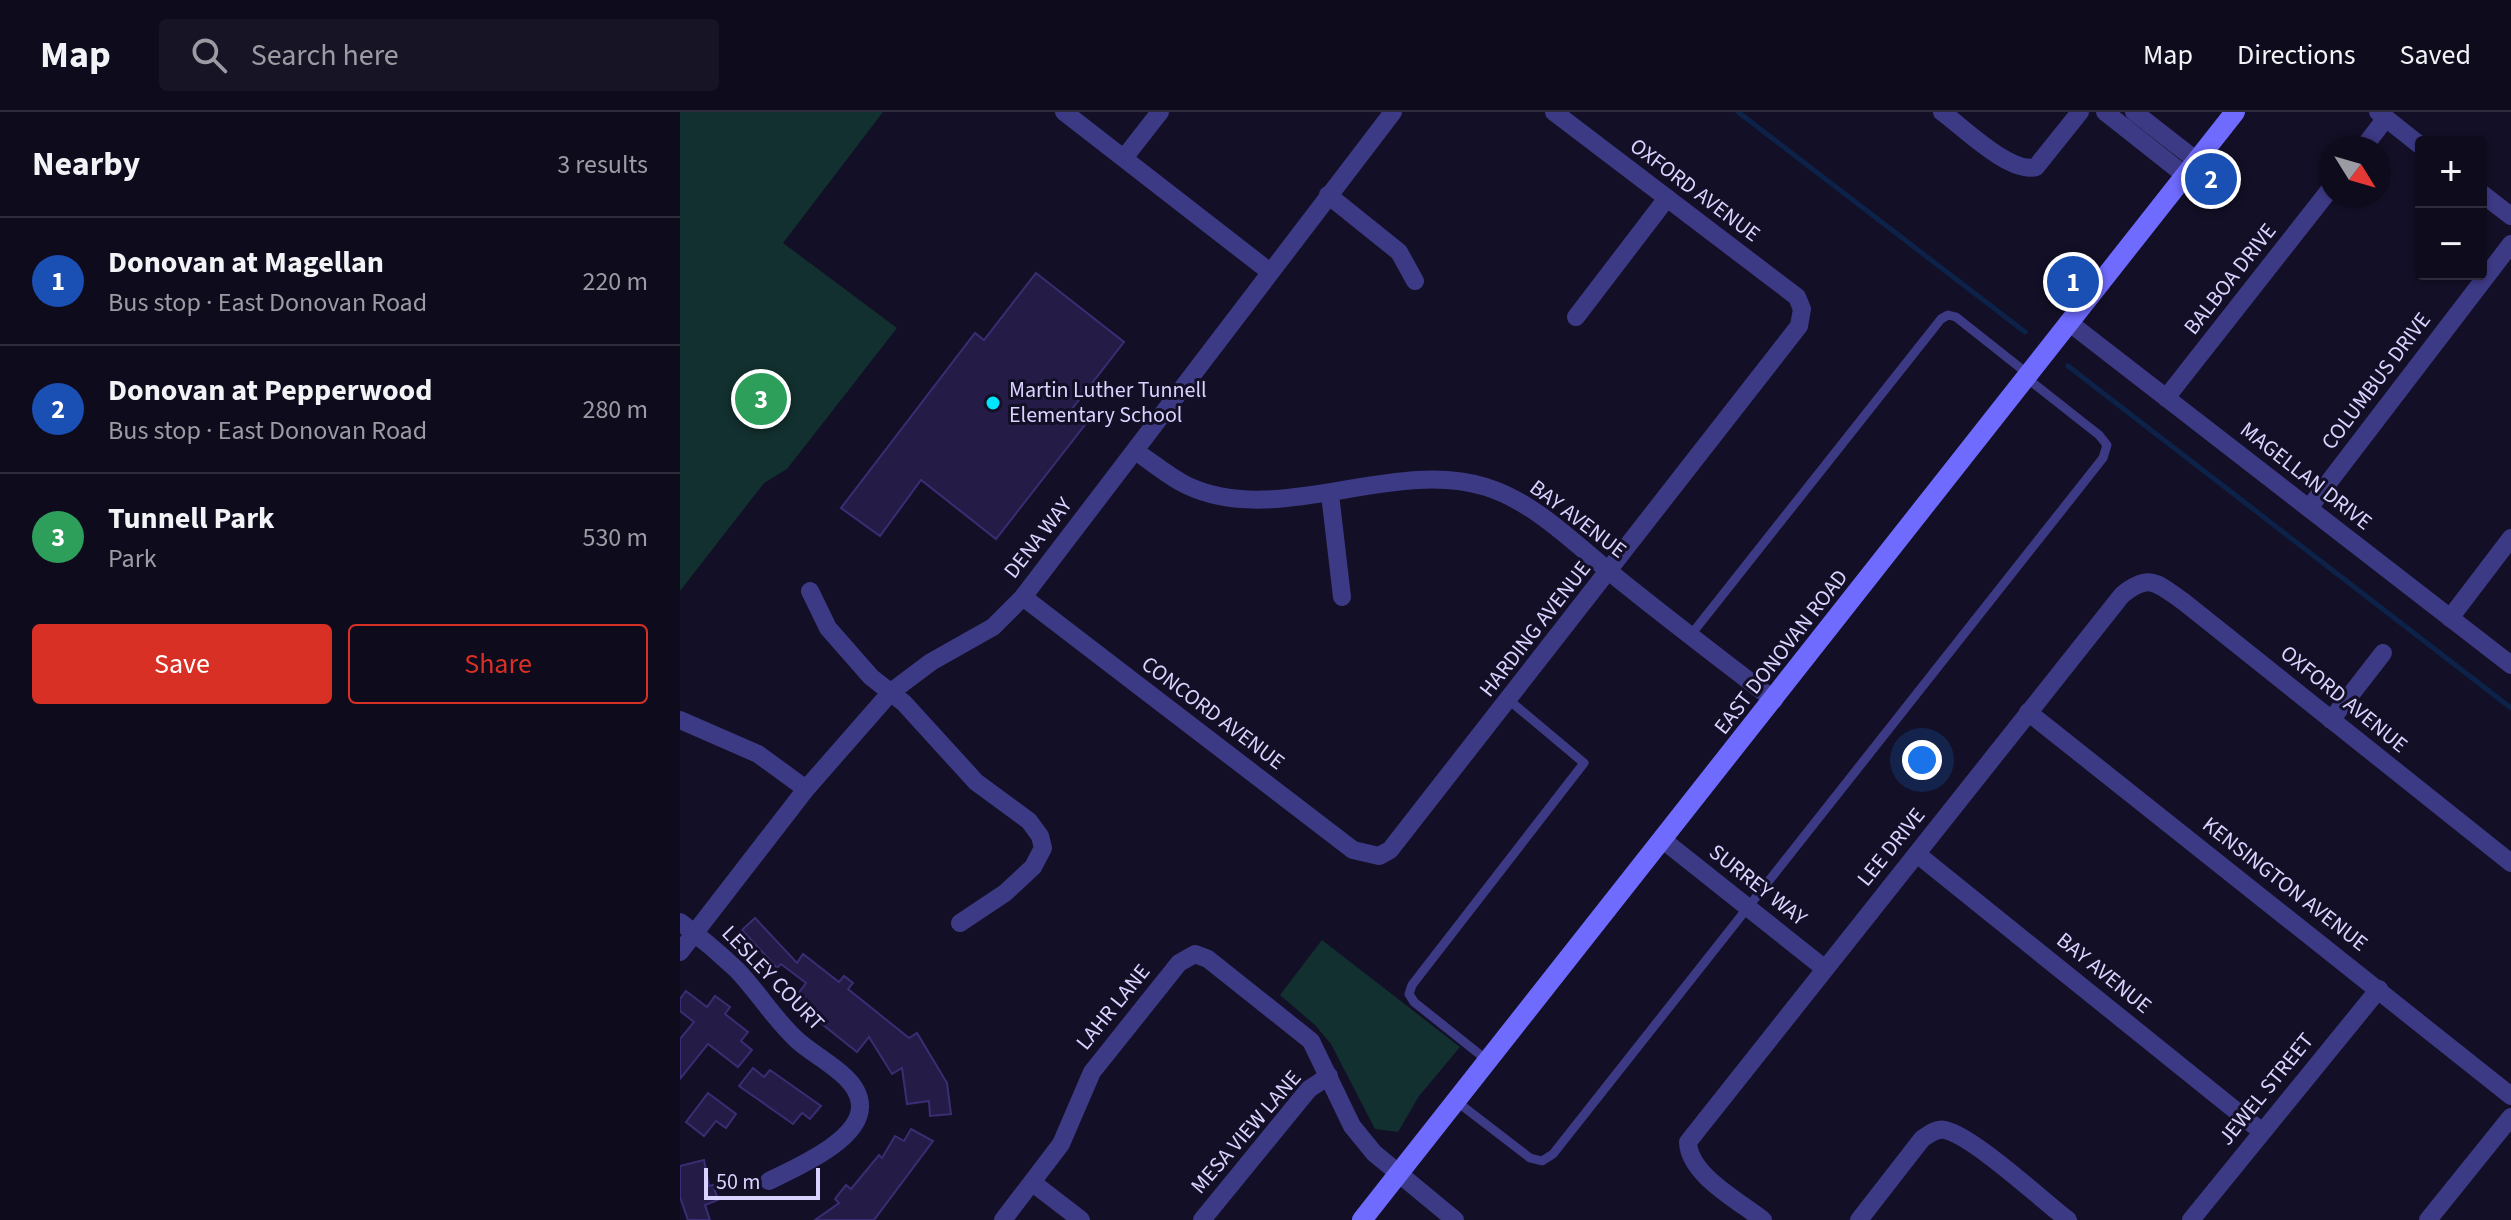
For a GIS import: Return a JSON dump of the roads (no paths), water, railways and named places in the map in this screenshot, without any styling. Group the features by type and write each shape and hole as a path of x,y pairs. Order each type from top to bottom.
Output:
{"street":[{"path":"1064,112 1270,272"},
{"path":"1124,158 1160,112"},
{"name":"DENA WAY","path":"680,952 688,928 891,692 931,662 993,627 1023,597 1393,112"},
{"name":"OXFORD AVENUE","path":"1554,112 1797,297 1802,309"},
{"path":"1942,112 2011,164 2026,170 2036,167 2080,112"},
{"path":"2105,112 2192,168"},
{"path":"2134,112 2192,168"},
{"name":"EAST DONOVAN ROAD","path":"1362,1220 2235,112"},
{"path":"2370,136 2382,115 2415,141"},
{"path":"1328,195 1399,252 1415,281"},
{"path":"1576,317 1667,198"},
{"path":"2487,198 2511,216"},
{"name":"BALBOA DRIVE","path":"2166,398 2319,203"},
{"name":"COLUMBUS DRIVE","path":"2309,508 2511,244"},
{"name":"HARDING AVENUE","path":"1379,856 1401,839 1610,572 1799,326 1802,309"},
{"name":"MAGELLAN DRIVE","path":"2071,324 2511,665"},
{"name":"BAY AVENUE","path":"1135,451 1187,485 1219,494 1253,498 1330,494 1421,478 1487,487 1555,527 1774,700"},
{"path":"1330,494 1342,597"},
{"path":"2450,618 2511,538"},
{"name":"OXFORD AVENUE","path":"2144,581 2157,583 2184,602 2511,863"},
{"name":"LEE DRIVE","path":"1763,1220 1702,1172 1688,1152 1688,1142 2122,595 2144,581"},
{"path":"810,591 828,628 871,677 891,692 976,782 1029,821 1040,836 1043,848 1033,867 1005,893 960,923"},
{"name":"CONCORD AVENUE","path":"1023,597 1353,850 1379,856"},
{"path":"2331,720 2383,653"},
{"name":"KENSINGTON AVENUE","path":"2028,712 2511,1096"},
{"path":"680,720 758,754 806,789"},
{"name":"SURREY WAY","path":"1663,840 1824,968"},
{"name":"BAY AVENUE","path":"1917,854 2261,1131"},
{"name":"LESLEY COURT","path":"688,928 737,971 797,1040 837,1071 858,1096 860,1106 852,1127 818,1158 769,1181"},
{"name":"LAHR LANE","path":"1003,1220 1061,1144 1092,1072 1179,963 1195,954 1208,959 1311,1041 1329,1076"},
{"name":"JEWEL STREET","path":"2191,1220 2379,989"},
{"path":"1329,1076 1352,1126 1374,1153 1455,1220"},
{"name":"MESA VIEW LANE","path":"1202,1220 1309,1089 1329,1076"},
{"path":"2428,1220 2511,1117"},
{"path":"1859,1220 1922,1139 1933,1131 1944,1130 1990,1159 2068,1220"},
{"path":"1033,1183 1081,1220"}],"lane":[{"path":"1456,1101 1530,1158 1542,1161 1553,1154 2103,458 2107,445 2099,435 1956,317 1948,315 1941,319 1690,636"},
{"path":"1488,1061 1414,1002 1409,994 1412,985 1584,763 1510,701"}],"waterway":[{"path":"1738,112 2025,332"},
{"path":"2068,366 2511,708"}],"place":[{"name":"Donovan at Pepperwood","path":"2211,179"},
{"name":"Donovan at Magellan","path":"2073,282"},
{"name":"Tunnell Park","path":"761,399"},
{"name":"Martin Luther Tunnell Elementary School","path":"993,403"}]}
